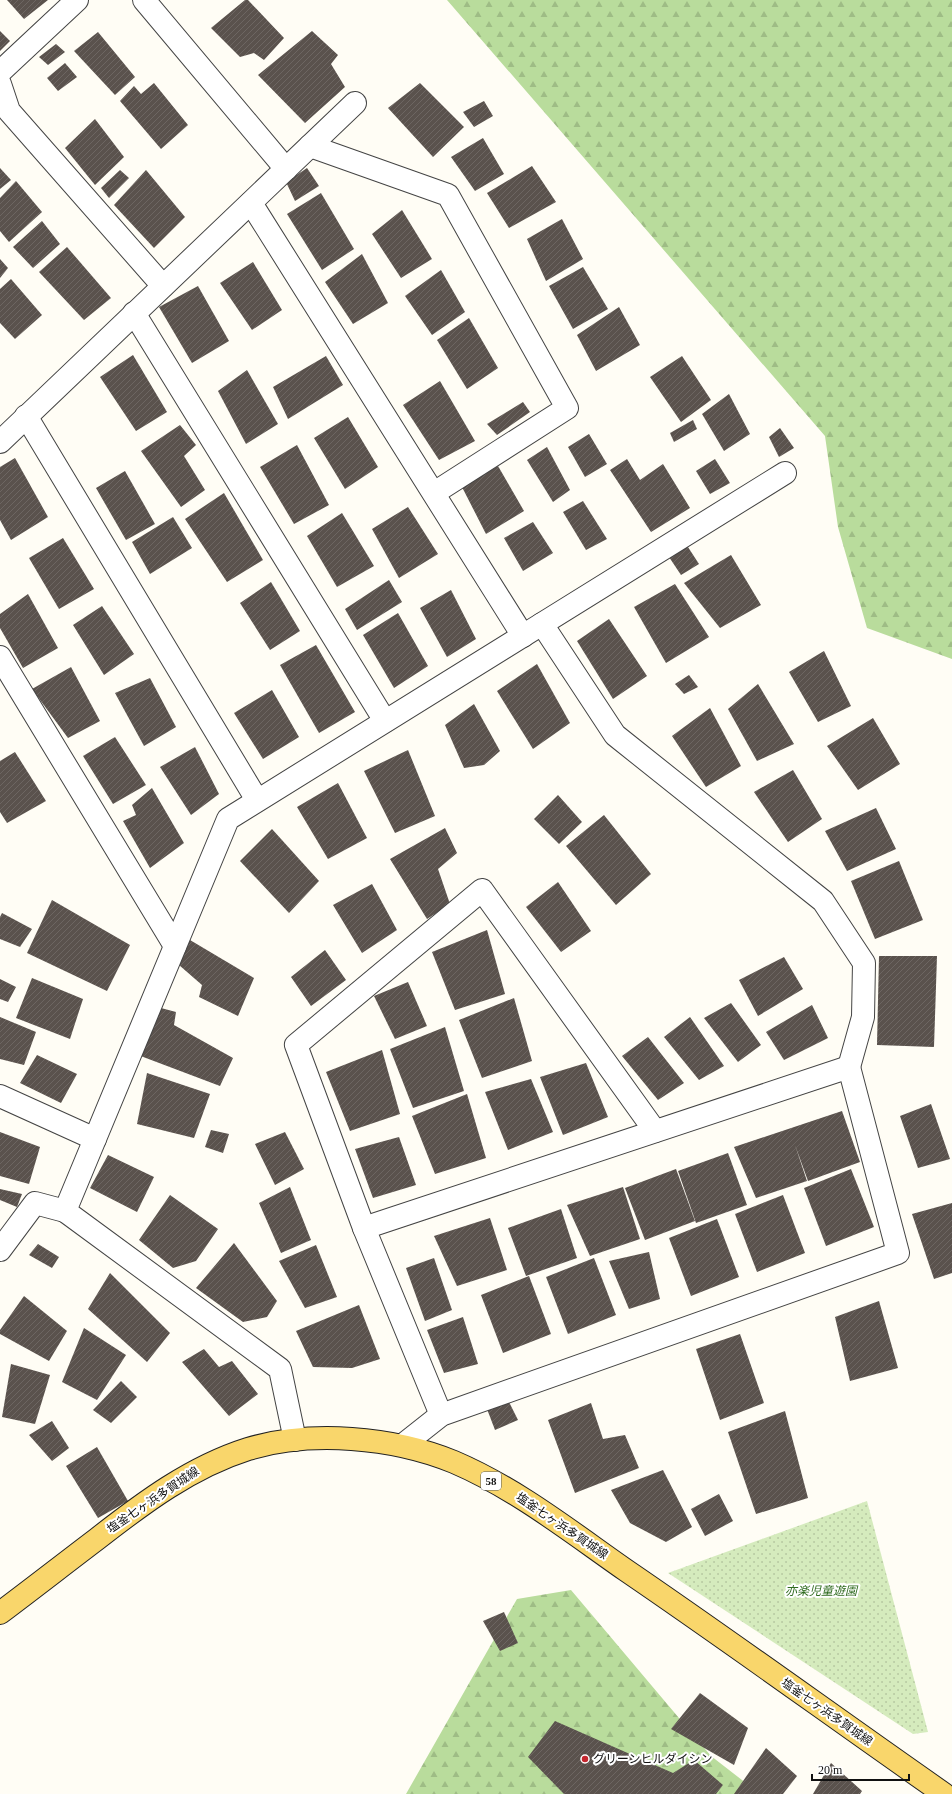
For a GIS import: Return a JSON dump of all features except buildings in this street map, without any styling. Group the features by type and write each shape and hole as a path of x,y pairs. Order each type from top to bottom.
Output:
{"main road":[{"name":"塩釜七ヶ浜多賀城線","path":"0,1613 114,1526 167,1488 208,1464 250,1449 295,1440 335,1438 403,1445 453,1462 508,1489 642,1581 944,1794"}],"street":[{"path":"0,72 77,0"},
{"path":"144,0 286,169"},
{"path":"0,84 9,111 163,286"},
{"path":"0,442 355,104"},
{"path":"310,146 448,195 567,408 434,493"},
{"path":"251,202 523,636"},
{"path":"134,313 385,721"},
{"path":"26,416 258,800"},
{"path":"65,1211 228,818 785,473"},
{"path":"403,1445 441,1415 898,1253 849,1067 863,1017 864,963 823,901 615,735 542,624"},
{"path":"0,657 175,946"},
{"path":"441,1415 364,1228 296,1045 482,890 655,1131"},
{"path":"364,1228 849,1067"},
{"path":"0,1096 95,1139"},
{"path":"0,1250 35,1203 65,1211 280,1369 295,1440"}],"green space":[{"path":"447,0 952,0 952,659 867,628 838,527 825,436"},
{"name":"亦楽児童遊園","path":"867,1501 928,1732 913,1734 668,1573"},
{"path":"571,1590 711,1756 760,1794 406,1794 517,1599"}],"place":[{"name":"グリーンヒルダイシン","path":"585,1759"}]}
